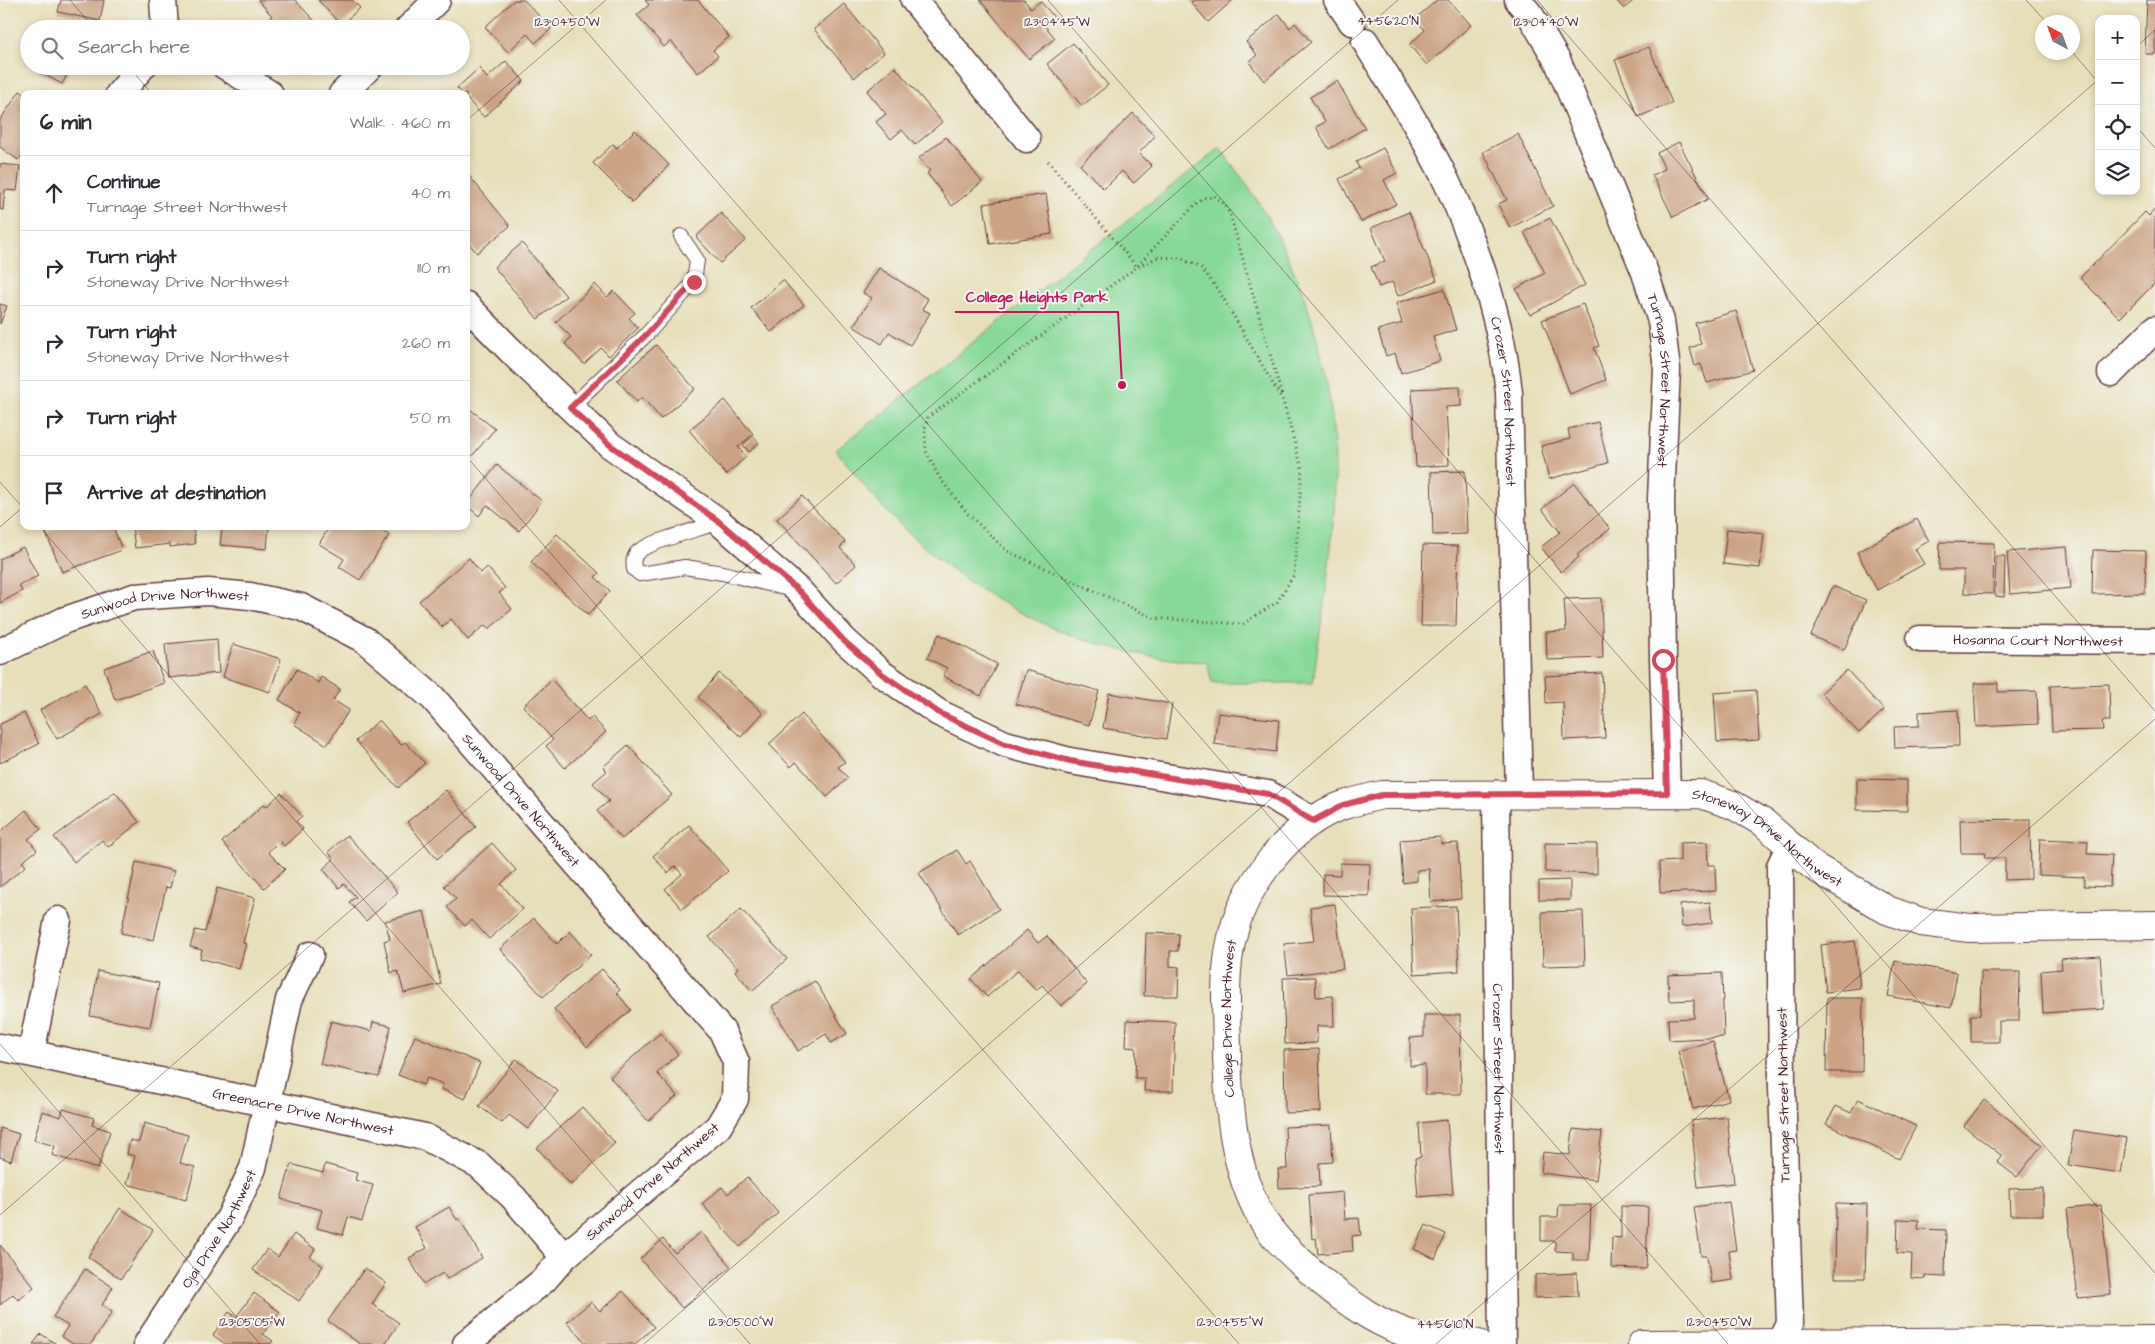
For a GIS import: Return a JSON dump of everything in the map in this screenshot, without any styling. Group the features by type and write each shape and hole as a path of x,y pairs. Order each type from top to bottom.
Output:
{"street":[{"path":"163,0 164,20"},
{"path":"417,20 437,0"},
{"path":"914,0 1027,139"},
{"name":"Crozer Street Northwest","path":"1337,0 1408,111 1450,188 1474,247 1494,312 1506,361 1509,393 1502,1344"},
{"name":"Turnage Street Northwest","path":"1518,0 1531,16 1558,62 1644,270 1661,320 1668,369 1661,499 1667,793"},
{"path":"123,90 136,75"},
{"path":"239,75 264,90"},
{"path":"346,90 361,75"},
{"path":"470,309 610,445 720,522 800,592 844,641 882,674 939,713 1005,744 1070,761 1268,794 1313,821"},
{"path":"2111,373 2155,330"},
{"name":"Sunwood Drive Northwest","path":"0,652 65,620 134,597 208,592 301,607 365,640 433,698 722,1031 736,1062 735,1099 718,1127 564,1257 544,1280 466,1344"},
{"name":"Hosanna Court Northwest","path":"1920,639 2155,642"},
{"name":"Stoneway Drive Northwest","path":"1313,821 1343,805 1382,795 1701,794 1733,805 1764,823 1813,866 1886,910 1921,922 1970,928 2155,924"},
{"name":"College Drive Northwest","path":"1313,821 1267,865 1244,905 1231,941 1226,985 1228,1088 1238,1156 1250,1192 1262,1217 1282,1244 1333,1292 1362,1312 1398,1330 1442,1342 1478,1344"},
{"name":"Turnage Street Northwest","path":"1781,1343 1790,1324 1782,1087 1780,866 1790,846"},
{"path":"31,1053 58,920"},
{"name":"Ojai Drive Northwest","path":"146,1344 230,1217 253,1168 289,1000 310,955"},
{"name":"Greenacre Drive Northwest","path":"0,1047 426,1137 479,1165 512,1197 564,1257"},
{"path":"1642,1344 2155,1340"}],"lane":[{"path":"570,408 646,335 694,282 697,260 681,236"},
{"path":"720,522 652,545 638,552 632,560 634,569 640,574 685,566 723,573 800,592"}],"path":[{"path":"1048,161 1137,268"},
{"path":"1137,268 1197,203 1205,198 1214,197 1224,204 1237,234 1302,469 1294,575 1277,602 1242,624 1154,618 1007,551 968,514 939,477 926,451 925,428 928,417 1137,268 1158,257 1180,258 1201,268 1219,291 1283,401"}],"green space":[{"path":"1220,148 1255,197 1291,263 1305,299 1325,372 1331,409 1335,484 1330,559 1313,683 1212,683 1207,662 1160,658 1114,648 1070,634 1027,616 987,593 949,567 913,537 879,503 836,450"}],"building":[{"path":"61,0 104,0 100,20 58,12"},
{"path":"258,0 295,0 314,20 268,20 272,16"},
{"path":"318,0 352,0 360,8 347,20 336,20"},
{"path":"514,0 524,0 551,29 535,43 527,34 508,52 485,27"},
{"path":"645,0 698,0 729,37 713,50 718,56 698,73 671,41 664,47 637,15 649,5"},
{"path":"980,0 1024,0 1031,9 1040,1 1054,17 1044,25 1055,38 1029,59"},
{"path":"1194,0 1233,0 1208,22 1191,2"},
{"path":"1437,0 1448,0 1471,25 1427,65 1409,45 1425,30 1415,19"},
{"path":"1616,0 1634,0 1624,9"},
{"path":"2147,0 2155,0 2155,54 2145,54"},
{"path":"844,4 884,53 854,78 814,29"},
{"path":"1279,14 1290,28 1295,23 1311,42 1264,81 1249,62 1257,55 1246,42"},
{"path":"1073,43 1108,85 1082,106 1047,64"},
{"path":"1649,47 1672,103 1638,117 1615,60"},
{"path":"506,61 524,81 484,117 470,102 470,90 459,90 457,88 479,68 487,78"},
{"path":"895,67 942,122 915,145 902,130 891,139 876,122 886,114 867,91"},
{"path":"45,75 67,75 62,84"},
{"path":"1337,81 1365,128 1329,149 1316,127 1325,122 1310,97"},
{"path":"20,91 20,157 18,160 0,147 0,120"},
{"path":"1133,113 1155,136 1139,153 1152,166 1134,183 1122,171 1104,189 1080,165"},
{"path":"635,130 669,165 632,202 593,163 613,144 617,148"},
{"path":"1518,134 1553,206 1510,228 1498,204 1507,200 1483,152"},
{"path":"946,137 982,182 952,206 927,173 930,171 919,158"},
{"path":"1679,142 1708,199 1673,217 1652,175 1665,169 1657,153"},
{"path":"1383,148 1397,173 1384,180 1396,204 1361,222 1339,179 1359,168 1356,162"},
{"path":"0,164 20,166 17,191 5,190 3,210 0,209"},
{"path":"470,177 510,226 477,253 470,245"},
{"path":"1046,194 1052,234 990,244 984,204"},
{"path":"2155,209 2155,283 2120,318 2080,278 2145,212 2149,216"},
{"path":"1409,212 1437,280 1398,296 1392,282 1379,287 1371,267 1385,261 1371,228"},
{"path":"721,213 746,240 720,263 696,237"},
{"path":"1550,218 1585,285 1530,315 1516,289 1545,273 1524,232"},
{"path":"522,243 566,296 538,319 494,267"},
{"path":"879,268 928,299 922,309 930,313 910,345 889,332 882,344 853,326 872,298 863,293"},
{"path":"783,280 804,305 771,332 751,308"},
{"path":"595,284 607,297 614,291 635,313 629,318 638,328 609,356 601,348 584,364 565,344 571,337 556,322"},
{"path":"1444,289 1456,330 1433,337 1440,361 1401,373 1395,353 1386,356 1378,330 1402,323 1396,303"},
{"path":"0,304 7,306 0,324"},
{"path":"1583,304 1599,346 1594,348 1606,380 1570,394 1542,320"},
{"path":"1736,311 1753,370 1707,383 1701,364 1695,366 1690,348 1701,344 1695,323"},
{"path":"656,345 695,389 661,419 642,397 637,402 617,380"},
{"path":"1460,387 1461,406 1446,407 1449,465 1416,467 1412,389"},
{"path":"725,400 753,434 738,447 746,457 726,475 689,430"},
{"path":"470,409 495,429 470,458"},
{"path":"1598,422 1608,463 1549,479 1541,446 1570,439 1568,429"},
{"path":"753,436 759,443 749,452 743,445"},
{"path":"497,465 542,501 519,531 487,505 479,516 470,508 470,500"},
{"path":"1465,471 1467,534 1433,535 1431,472"},
{"path":"1574,483 1610,529 1577,555 1579,557 1561,572 1541,547 1560,532 1542,509"},
{"path":"802,496 845,542 840,548 856,565 836,583 777,519"},
{"path":"1917,519 1929,541 1915,549 1924,564 1877,590 1857,552"},
{"path":"1727,529 1764,533 1760,568 1723,564"},
{"path":"53,530 114,530 122,550 62,572 46,533"},
{"path":"133,530 193,530 195,544 170,547 170,544 135,548"},
{"path":"222,530 269,530 267,549 220,545"},
{"path":"328,530 381,530 389,535 360,580 339,567 344,559 319,544"},
{"path":"557,534 599,573 595,577 610,591 588,615 531,562"},
{"path":"1940,542 1994,543 1993,594 1964,593 1964,570 1939,570"},
{"path":"1423,545 1458,546 1456,626 1421,626"},
{"path":"23,547 38,576 19,585 22,591 0,603 0,559"},
{"path":"2067,547 2071,588 2010,594 2007,552"},
{"path":"2093,550 2146,551 2145,593 2092,594"},
{"path":"1996,556 2005,556 2004,597 1995,596"},
{"path":"469,558 481,573 487,567 505,588 499,593 512,609 489,629 485,625 468,640 451,619 442,627 419,601"},
{"path":"1833,586 1866,600 1844,650 1811,636"},
{"path":"1601,598 1603,658 1547,660 1546,632 1566,631 1564,599"},
{"path":"939,634 997,664 981,696 943,676 947,668 927,658"},
{"path":"217,639 219,673 168,678 165,644"},
{"path":"233,644 281,659 270,692 223,677"},
{"path":"153,651 164,683 115,700 104,668"},
{"path":"297,669 318,683 321,677 340,689 333,700 349,710 327,745 294,724 300,713 279,700"},
{"path":"1026,670 1099,691 1089,725 1016,704"},
{"path":"1847,670 1884,710 1859,733 1821,693"},
{"path":"719,673 763,713 741,737 698,697"},
{"path":"1602,673 1605,738 1564,740 1563,702 1546,703 1545,676"},
{"path":"552,680 588,721 592,717 606,732 565,768 546,746 553,740 523,706"},
{"path":"1974,683 1998,683 1998,692 2037,691 2038,724 1976,727"},
{"path":"85,684 102,714 57,739 40,710"},
{"path":"2109,684 2110,721 2102,721 2103,730 2052,731 2050,686"},
{"path":"1756,690 1759,740 1717,742 1714,693"},
{"path":"1109,693 1172,704 1166,739 1103,728"},
{"path":"1958,710 1959,746 1895,748 1894,727 1919,726 1919,712"},
{"path":"24,713 39,744 0,763 0,724"},
{"path":"1218,713 1279,720 1276,752 1214,744"},
{"path":"802,714 845,762 838,767 848,778 827,797 796,762 791,767 769,744"},
{"path":"379,720 401,745 405,742 425,763 398,788 356,741"},
{"path":"628,745 672,795 622,839 597,811 609,801 593,783 607,771 603,767"},
{"path":"1857,779 1907,780 1907,811 1857,810"},
{"path":"446,790 476,827 437,859 407,822"},
{"path":"115,792 139,822 108,847 102,840 74,862 54,837"},
{"path":"281,793 302,816 296,821 303,829 284,846 279,841 268,852 285,869 264,888 222,842 264,804 267,806"},
{"path":"26,810 41,829 28,839 37,850 22,862 26,866 0,887 0,832"},
{"path":"2030,819 2031,879 2005,880 2005,858 1984,858 1985,853 1961,853 1960,820"},
{"path":"689,825 728,871 682,909 665,889 682,874 675,866 668,873 653,856"},
{"path":"347,835 398,892 366,921 349,902 356,897 344,884 339,888 323,869 334,859 328,852"},
{"path":"1441,837 1441,844 1458,843 1461,899 1431,902 1429,869 1417,870 1417,881 1403,883 1400,840"},
{"path":"2040,839 2088,841 2087,854 2112,855 2110,887 2084,886 2084,877 2038,875"},
{"path":"1707,842 1708,865 1715,865 1716,891 1660,893 1659,862 1680,861 1680,843"},
{"path":"492,843 516,870 501,884 523,909 489,939 472,920 465,926 447,907 456,899 444,886"},
{"path":"1545,843 1597,844 1597,874 1545,872"},
{"path":"957,850 966,864 970,861 999,909 958,935 919,873"},
{"path":"136,862 174,871 170,888 166,887 154,940 121,933"},
{"path":"1340,863 1370,864 1369,896 1323,895 1323,874 1340,875"},
{"path":"1570,880 1570,900 1539,900 1539,881"},
{"path":"217,888 255,898 243,943 246,944 239,969 200,958 202,950 190,947 195,930 205,932"},
{"path":"1710,902 1712,923 1682,927 1680,905"},
{"path":"1335,904 1343,969 1288,975 1284,944 1314,941 1310,907"},
{"path":"1456,906 1459,971 1414,974 1411,908"},
{"path":"741,909 787,959 752,991 735,971 738,968 709,937"},
{"path":"424,911 441,984 404,993 398,971 391,973 384,941 390,939 385,921"},
{"path":"1583,911 1585,965 1543,966 1542,912"},
{"path":"534,918 557,944 570,931 591,955 543,997 500,949"},
{"path":"1027,930 1038,943 1047,936 1087,984 1061,1006 1042,985 1036,990 1018,970 987,997 971,979"},
{"path":"1146,933 1179,934 1178,951 1170,951 1170,966 1179,967 1178,996 1144,996"},
{"path":"1855,941 1860,988 1826,992 1821,945"},
{"path":"2100,956 2104,1009 2043,1013 2041,971 2062,969 2061,959"},
{"path":"1895,961 1957,973 1951,1008 1888,996"},
{"path":"602,969 620,990 617,993 631,1010 587,1047 554,1009"},
{"path":"98,971 159,983 150,1027 90,1016"},
{"path":"1981,972 2020,972 2019,1021 1999,1021 1999,1042 1971,1042 1971,1015 1980,1015"},
{"path":"1722,973 1724,1037 1669,1040 1668,1019 1694,1018 1694,1000 1669,1001 1668,975"},
{"path":"1315,977 1316,997 1333,996 1334,1026 1317,1026 1317,1043 1285,1044 1283,978"},
{"path":"815,981 847,1034 831,1043 826,1034 798,1051 772,1006"},
{"path":"1827,998 1863,998 1862,1072 1826,1072"},
{"path":"1424,1015 1460,1015 1461,1094 1425,1094 1425,1065 1410,1066 1410,1038 1424,1037"},
{"path":"1127,1020 1175,1022 1173,1091 1144,1091 1145,1078 1135,1078 1136,1048 1126,1047"},
{"path":"331,1021 371,1031 373,1022 391,1026 379,1077 320,1064"},
{"path":"660,1033 678,1054 657,1073 677,1096 648,1121 610,1077"},
{"path":"415,1036 480,1063 465,1099 441,1089 443,1084 427,1078 423,1085 398,1075"},
{"path":"1713,1041 1729,1100 1693,1109 1678,1051"},
{"path":"1319,1049 1321,1112 1285,1113 1284,1050"},
{"path":"516,1059 558,1091 528,1129 509,1115 502,1123 479,1106"},
{"path":"1858,1099 1916,1126 1899,1159 1826,1124 1836,1106 1851,1113"},
{"path":"1984,1100 2042,1145 2017,1177 1997,1162 2002,1156 1964,1126"},
{"path":"582,1107 615,1143 571,1185 537,1148"},
{"path":"63,1109 94,1118 92,1125 110,1131 98,1169 52,1155 55,1146 34,1140 42,1111 61,1117"},
{"path":"1727,1117 1734,1183 1698,1187 1691,1121"},
{"path":"1447,1120 1453,1194 1418,1197 1415,1158 1421,1157 1419,1123"},
{"path":"144,1123 188,1135 180,1163 195,1167 186,1200 127,1184 135,1156 127,1154 130,1140 139,1142"},
{"path":"1331,1125 1333,1162 1319,1163 1320,1186 1279,1188 1278,1169 1287,1169 1285,1127"},
{"path":"0,1128 19,1134 11,1161 0,1157"},
{"path":"1573,1129 1602,1132 1596,1180 1541,1173 1543,1152 1570,1155"},
{"path":"2074,1130 2127,1138 2121,1173 2068,1165"},
{"path":"291,1164 323,1173 325,1164 357,1173 355,1180 373,1185 362,1221 348,1217 343,1235 317,1228 322,1210 281,1199"},
{"path":"747,1177 778,1213 740,1247 702,1204 722,1187 728,1194"},
{"path":"2043,1188 2043,1215 2010,1215 2009,1189"},
{"path":"1343,1192 1345,1219 1359,1218 1361,1235 1352,1236 1353,1251 1318,1254 1316,1238 1312,1239 1309,1195"},
{"path":"1729,1202 1736,1250 1729,1251 1733,1280 1711,1283 1707,1256 1701,1256 1694,1207"},
{"path":"1836,1203 1867,1204 1865,1278 1835,1278"},
{"path":"1559,1205 1591,1205 1589,1260 1573,1260 1573,1252 1555,1251 1555,1241 1541,1241 1541,1217 1558,1217"},
{"path":"2101,1205 2111,1295 2078,1298 2067,1209"},
{"path":"1621,1206 1648,1207 1646,1269 1611,1268 1612,1237 1621,1238"},
{"path":"449,1207 457,1220 459,1218 482,1258 447,1279 443,1273 424,1284 409,1258 427,1248 415,1227"},
{"path":"120,1208 153,1230 121,1279 88,1257"},
{"path":"1898,1219 1919,1220 1918,1229 1946,1230 1945,1277 1925,1276 1925,1279 1911,1278 1912,1254 1897,1253"},
{"path":"1426,1225 1446,1234 1435,1259 1414,1249"},
{"path":"701,1232 731,1267 682,1308 640,1259 663,1239 675,1253"},
{"path":"294,1234 315,1249 310,1257 323,1266 299,1301 253,1270 267,1249 278,1257"},
{"path":"0,1245 34,1287 19,1300 13,1294 0,1305"},
{"path":"365,1268 386,1283 372,1304 399,1323 385,1344 360,1344 328,1321"},
{"path":"85,1269 113,1287 102,1305 112,1312 91,1344 73,1344 61,1336 68,1326 53,1317"},
{"path":"1577,1273 1578,1296 1535,1298 1535,1275"},
{"path":"623,1291 654,1327 635,1344 587,1344 567,1322 591,1302 600,1311"},
{"path":"254,1293 280,1312 263,1334 273,1341 270,1344 225,1344 213,1335 229,1312 236,1317"},
{"path":"41,1334 56,1344 33,1344"}],"place":[{"name":"College Heights Park","path":"1122,385"}],"route":[{"path":"694,282 646,335 570,408 610,445 717,520 800,592 844,641 882,674 939,713 1005,744 1070,761 1268,794 1313,821 1343,805 1382,795 1667,793 1663,660"}]}
